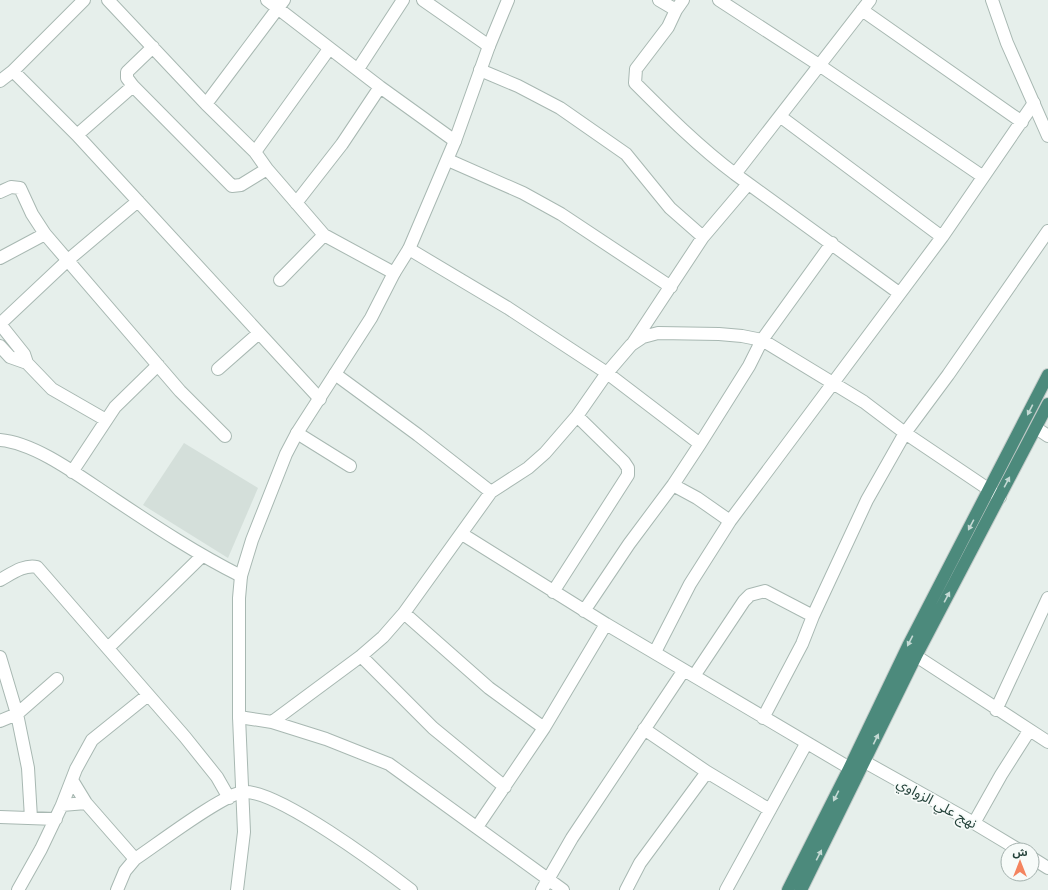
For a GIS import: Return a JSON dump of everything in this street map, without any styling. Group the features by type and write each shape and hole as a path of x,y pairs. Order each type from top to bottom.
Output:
{"highway":[{"path":"860,760 908,646 1048,375"},
{"path":"801,890 860,760 1048,404"},
{"path":"788,890 854,772"}],"street":[{"path":"108,0 206,104 255,152 267,169 324,236 394,273"},
{"path":"267,0 281,4 329,49 455,141"},
{"path":"358,69 403,0"},
{"path":"423,0 489,46"},
{"path":"237,890 244,832 238,716 238,598 241,576 252,540 275,478 297,433 378,307 394,273 409,249 448,160 489,46 508,0"},
{"path":"659,0 676,10"},
{"path":"683,0 676,10 668,27 636,68 635,83 684,132 735,174 900,293"},
{"path":"718,0 820,65 982,176"},
{"path":"735,174 870,0"},
{"path":"992,0 1007,43 1048,136"},
{"path":"0,81 12,71 79,2"},
{"path":"206,104 281,4"},
{"path":"862,10 1022,122"},
{"path":"153,47 127,72 127,78 133,86 232,186 241,185 267,169"},
{"path":"255,152 329,49"},
{"path":"480,70 518,86 560,108 626,154 670,208 702,237"},
{"path":"12,71 77,135 320,399"},
{"path":"77,135 133,86"},
{"path":"296,203 342,144 380,87"},
{"path":"654,652 690,584 730,521 942,237 982,176 1022,122 1034,103"},
{"path":"781,116 942,237"},
{"path":"448,160 523,193 561,214 671,287"},
{"path":"272,722 361,656 383,637 404,613 491,492 528,468 545,454 577,416 607,374 631,345 671,287 702,237 748,184"},
{"path":"0,192 11,187 20,188 32,214 45,234 180,391 225,436"},
{"path":"106,420 52,389 27,363 24,354 4,338 0,324 68,260 138,201"},
{"path":"763,718 802,644 813,616 867,500 905,433 948,375 1048,231"},
{"path":"0,258 45,234"},
{"path":"280,280 324,236"},
{"path":"584,611 629,544 673,485 700,444 749,366 762,340 832,243"},
{"path":"409,249 508,308 607,374 700,444"},
{"path":"218,369 259,333"},
{"path":"631,345 643,337 658,334 719,334 762,340 864,402 905,433 1000,497"},
{"path":"0,346 15,360 27,363"},
{"path":"72,472 106,420 128,392 158,365"},
{"path":"335,374 418,435 491,492"},
{"path":"553,592 628,475 628,468 624,462 577,416"},
{"path":"1036,428 1048,436"},
{"path":"297,433 350,466"},
{"path":"0,440 12,441 29,447 72,472 202,556 241,576"},
{"path":"673,485 697,498 730,521"},
{"path":"462,534 584,611 854,772"},
{"path":"109,647 202,556"},
{"path":"0,580 24,567 37,567 109,647 194,748 217,777 229,798"},
{"path":"545,885 572,838 644,729 750,594 765,592 813,616"},
{"path":"996,710 1048,598"},
{"path":"404,613 489,688 544,728"},
{"path":"477,827 505,788 544,728 606,624"},
{"path":"361,656 433,728 505,788"},
{"path":"916,656 996,710 1048,742"},
{"path":"0,657 17,714 28,768 31,818"},
{"path":"0,722 17,714 57,679"},
{"path":"18,890 56,819 79,763 92,740 148,695"},
{"path":"238,716 272,722 326,739 389,764 477,827 545,885 562,890"},
{"path":"644,729 706,772 770,810"},
{"path":"974,823 1001,775 1029,731"},
{"path":"726,890 806,744"},
{"name":"نهج علي الزواوي","path":"860,760 1006,842"},
{"path":"626,890 640,863 706,772"},
{"path":"72,780 86,803 135,859"},
{"path":"117,890 125,871 135,859 214,806 243,792 260,794 308,819 411,890"},
{"path":"62,804 86,803"},
{"path":"0,816 56,819"}],"shaded area":[{"path":"184,443 258,488 228,558 143,505"}]}
